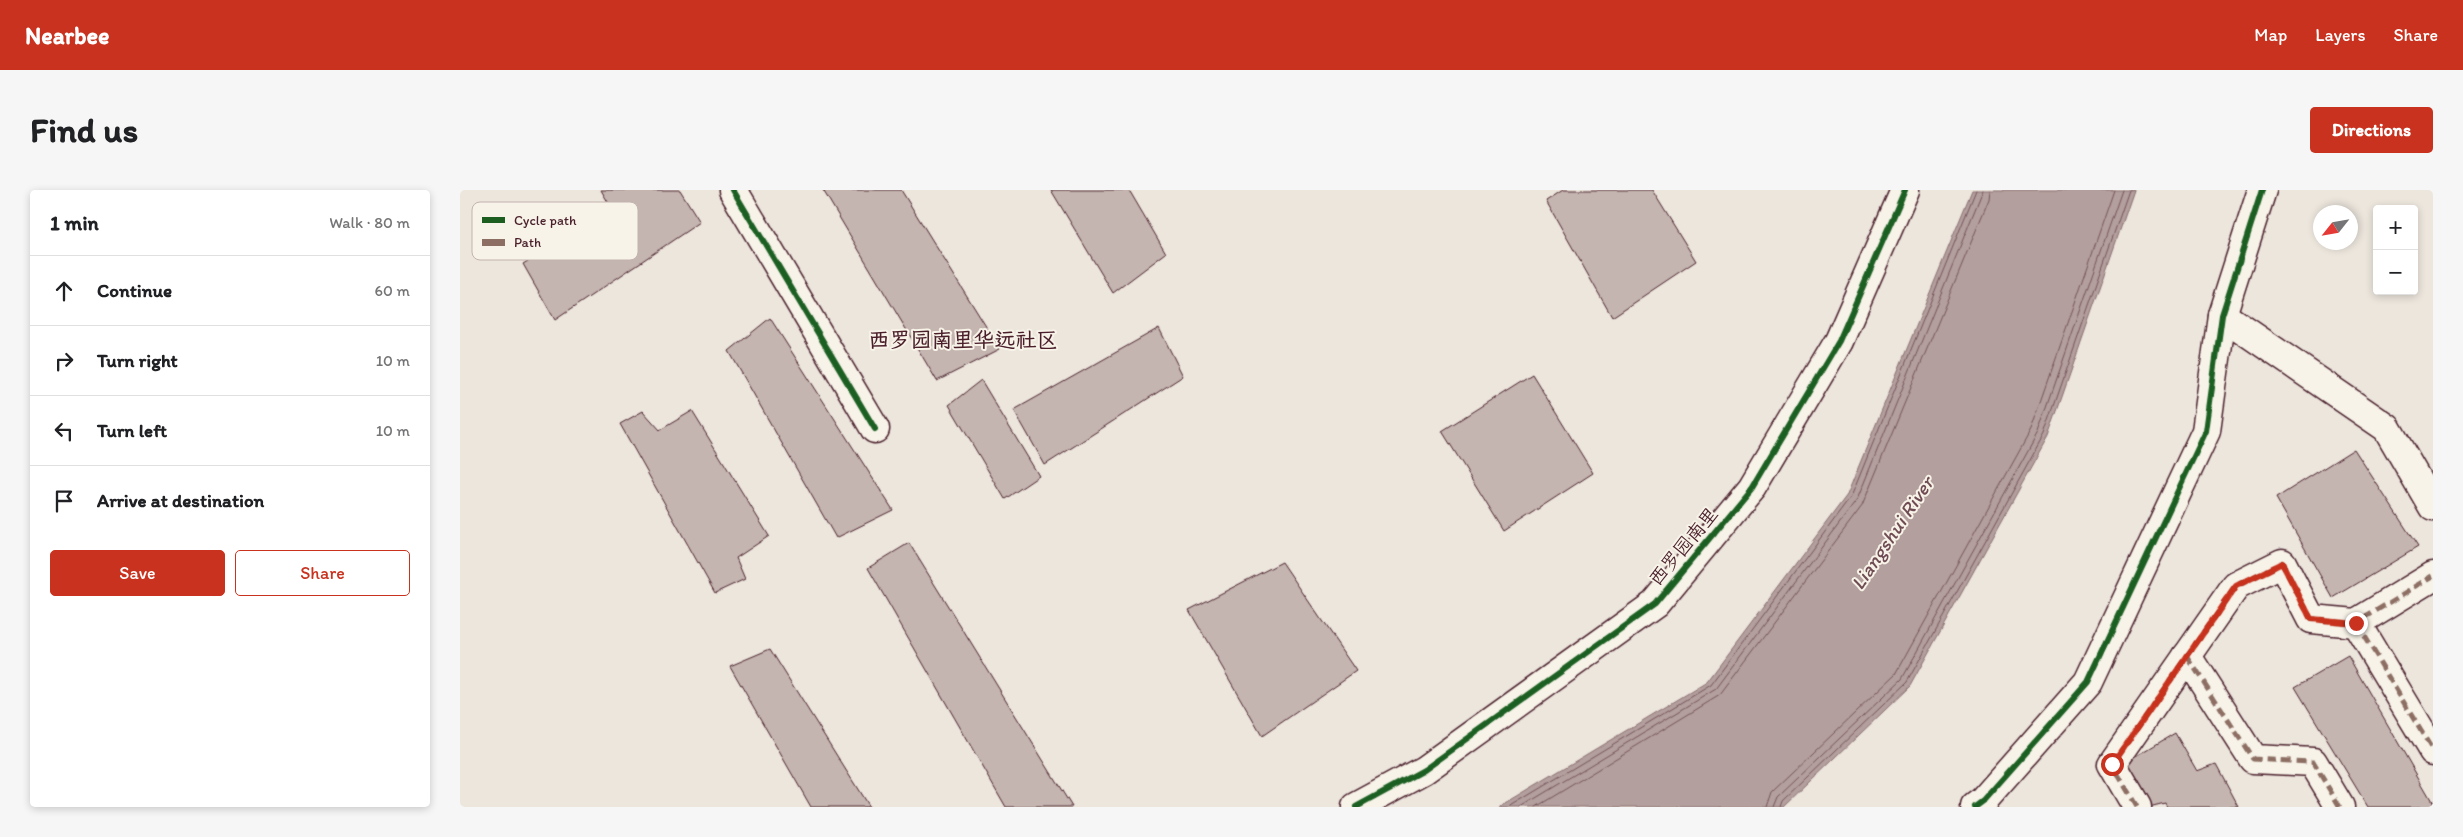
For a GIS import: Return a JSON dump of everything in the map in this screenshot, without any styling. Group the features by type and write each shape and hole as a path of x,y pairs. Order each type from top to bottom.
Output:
{"street":[{"path":"733,190 875,429"},
{"name":"西罗园南里","path":"1356,807 1424,770 1655,604 1752,487 1839,342 1904,190"},
{"path":"1975,807 1983,801 2088,682 2206,431 2222,316 2262,190"},
{"path":"2222,316 2387,428 2433,507"},
{"path":"2137,807 2112,764 2236,586 2282,563 2311,619 2356,623 2433,576"},
{"path":"2356,623 2433,751"},
{"path":"2187,656 2253,759 2313,762 2340,807"}],"water":[{"name":"Liangshui River","path":"1972,190 2134,190 2048,437 1910,686 1784,807 1499,807 1707,682 1847,495"}],"building":[{"path":"601,190 680,190 700,222 555,320 523,264 529,260 638,260 638,202 608,202"},
{"path":"823,190 901,190 1000,349 937,381"},
{"path":"1051,190 1129,190 1166,253 1113,293"},
{"path":"1563,190 1652,190 1696,261 1612,317 1546,201"},
{"path":"770,318 893,510 836,538 729,351"},
{"path":"1159,328 1183,376 1045,465 1014,410"},
{"path":"1532,374 1593,473 1504,531 1442,431"},
{"path":"981,380 1039,476 1005,499 949,405"},
{"path":"643,411 660,430 692,411 769,536 736,558 745,579 715,593 620,424"},
{"path":"2354,449 2418,547 2333,598 2276,498"},
{"path":"909,543 1072,807 1006,807 868,568"},
{"path":"1282,562 1356,671 1262,736 1189,610"},
{"path":"770,649 869,807 811,807 730,666"},
{"path":"2348,656 2433,803 2433,807 2368,807 2295,687"},
{"path":"2175,733 2197,771 2216,764 2239,807 2167,807 2165,803 2149,807 2125,763"}],"marked path":[{"path":"2137,807 2112,764 2236,586 2282,563 2311,619 2356,623 2433,576"},
{"path":"2356,623 2433,751"},
{"path":"2187,656 2253,759 2313,762 2340,807"}],"cycle path":[{"path":"733,190 875,429"},
{"path":"1356,807 1424,770 1655,604 1752,487 1839,341 1905,190"},
{"path":"1975,807 1983,801 2088,682 2206,431 2222,315 2262,190"}],"district":[{"name":"西罗园南里华远社区","path":"963,340"}],"route":[{"path":"2112,764 2236,586 2282,563 2311,619 2356,623"}]}
